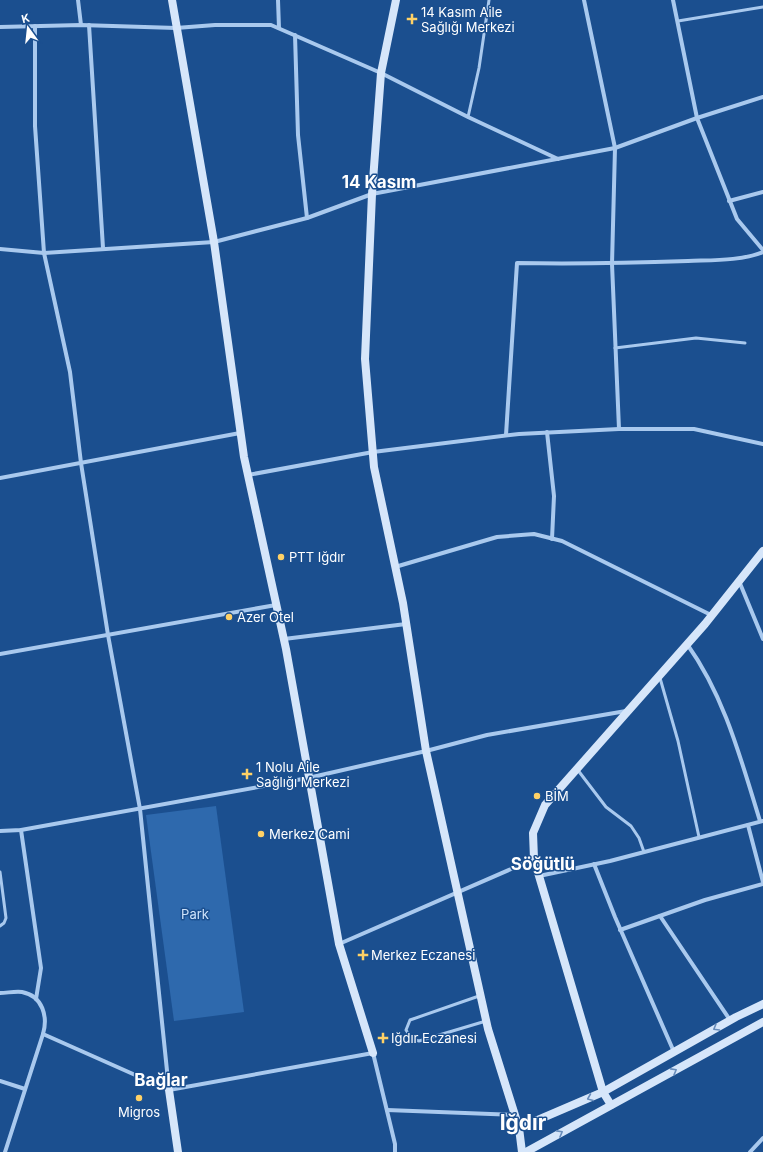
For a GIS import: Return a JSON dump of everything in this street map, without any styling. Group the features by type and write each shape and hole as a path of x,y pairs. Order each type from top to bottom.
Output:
{"street":[{"path":"78,0 81,25"},
{"path":"172,0 214,242 248,475 284,639 339,944 372,1053 395,1144 395,1152"},
{"path":"278,0 279,28"},
{"path":"396,0 381,73 372,194 365,359 374,467 406,624 426,752 480,995 486,1020 519,1128 522,1152"},
{"path":"584,0 615,148 612,264 619,429"},
{"path":"506,435 517,264 612,264 721,259 750,256 763,251 737,219 697,118 673,0"},
{"path":"89,25 103,248"},
{"path":"0,27 89,25 176,28 215,25 271,25 381,73 468,117 559,159"},
{"path":"35,26 35,126 44,252 70,372 81,463 108,635 140,809 169,1090 178,1152"},
{"path":"295,35 298,135 307,218"},
{"path":"0,249 44,252 214,242 307,218 372,194 615,148 697,118 763,97"},
{"path":"729,201 763,192"},
{"path":"248,475 373,452 506,435 547,432 619,429 694,429 763,444"},
{"path":"547,432 554,496 552,539"},
{"path":"0,478 241,433"},
{"path":"395,567 497,538 534,534 562,541 711,615"},
{"path":"611,1105 603,1092 534,859 533,833 545,805 687,643 763,551"},
{"path":"739,581 763,639"},
{"path":"0,654 276,605"},
{"path":"284,639 406,624"},
{"path":"539,876 644,852 761,821 732,731 700,662 687,643"},
{"path":"0,831 21,830 308,778 426,752 487,735 629,710"},
{"path":"620,930 705,900 763,883 748,825"},
{"path":"21,830 41,968 36,998"},
{"path":"339,944 534,859"},
{"path":"594,864 620,930 674,1052"},
{"path":"660,916 730,1020"},
{"path":"0,993 23,992 36,998 44,1011 46,1023 5,1152"},
{"path":"519,1128 603,1092 730,1020 763,1004"},
{"path":"526,1152 763,1022"},
{"path":"43,1034 169,1090 372,1053"},
{"path":"0,1081 25,1090"},
{"path":"387,1110 515,1115"},
{"path":"750,1152 763,1138"}],"lane":[{"path":"468,117 479,68 489,0"},
{"path":"678,21 763,7"},
{"path":"615,348 696,338 745,343"},
{"path":"659,675 678,741 699,837"},
{"path":"577,769 602,803 631,826 639,838 644,852"},
{"path":"0,872 6,918 4,923 0,926"},
{"path":"480,995 410,1020 406,1030 412,1039 419,1040 486,1020"}],"green space":[{"name":"Park","path":"216,806 244,1012 174,1021 146,815"}],"place":[{"name":"14 Kasım Aile Sağlığı Merkezi","path":"412,19"},
{"name":"PTT Iğdır","path":"281,557"},
{"name":"Azer Otel","path":"229,617"},
{"name":"1 Nolu Aile Sağlığı Merkezi","path":"247,774"},
{"name":"BİM","path":"537,796"},
{"name":"Merkez Cami","path":"261,834"},
{"name":"Merkez Eczanesi","path":"363,955"},
{"name":"Iğdır Eczanesi","path":"383,1038"},
{"name":"Migros","path":"139,1098"}],"district":[{"name":"14 Kasım","path":"379,182"},
{"name":"Söğütlü","path":"543,864"},
{"name":"Bağlar","path":"161,1080"},
{"name":"Iğdır","path":"523,1122"}]}
